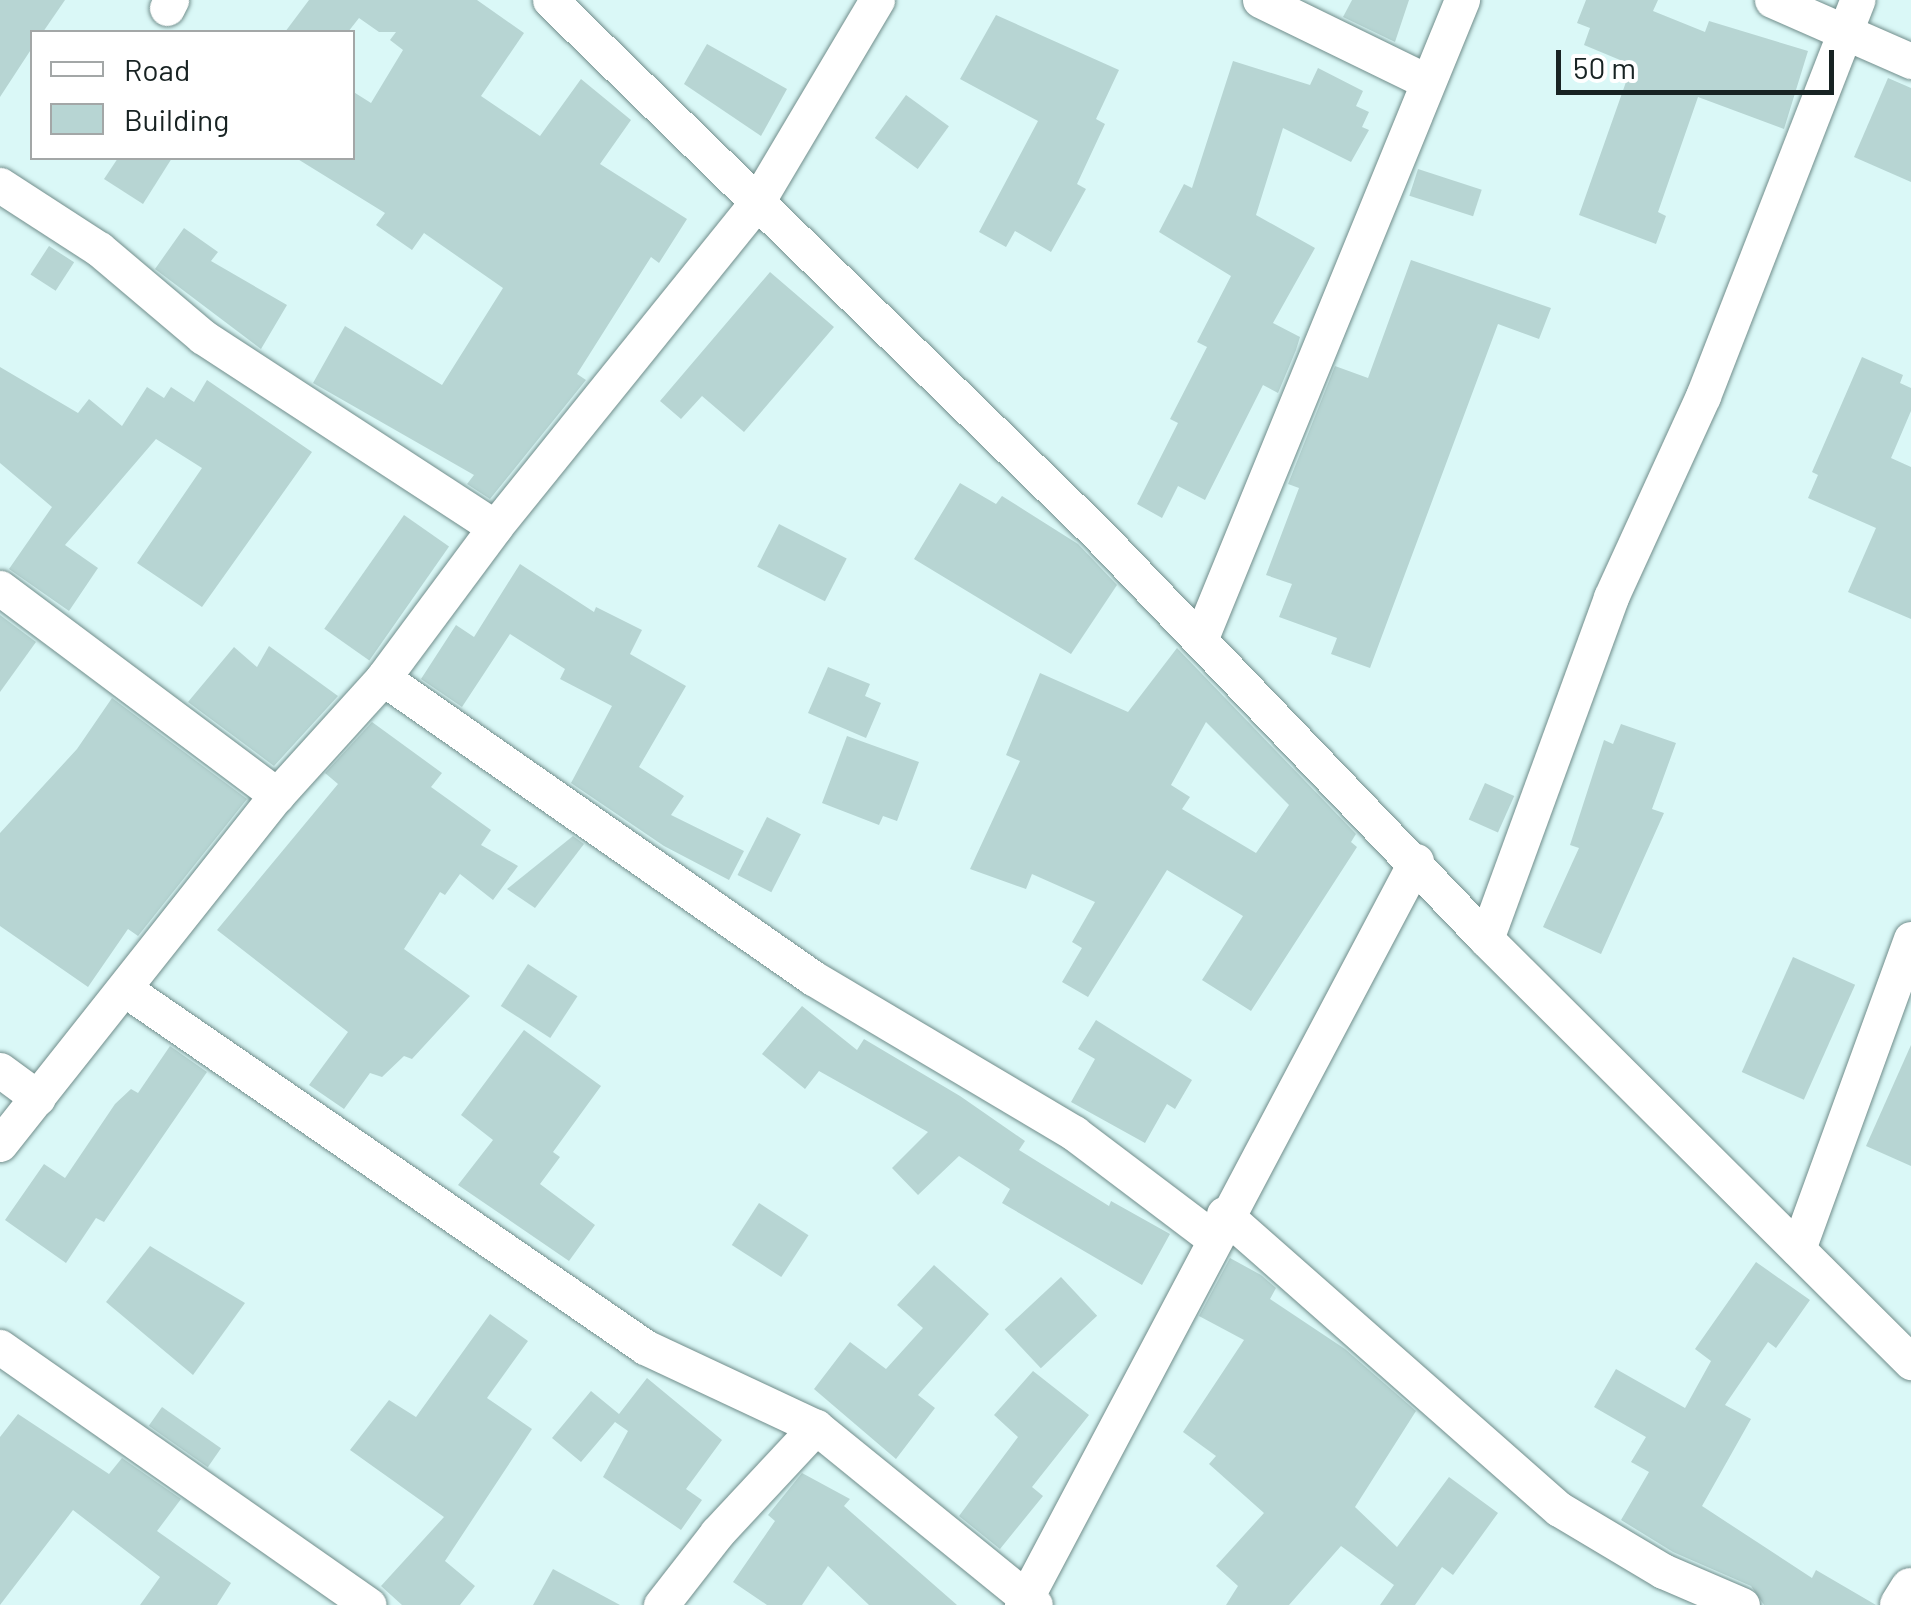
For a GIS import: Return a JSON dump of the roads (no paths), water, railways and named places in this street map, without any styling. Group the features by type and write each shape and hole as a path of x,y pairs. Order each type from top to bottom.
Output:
{"street":[{"path":"550,0 1200,640 1486,939 1911,1362"},
{"path":"0,1144 278,795 382,678 494,527 757,202 877,0"},
{"path":"1260,0 1426,81"},
{"path":"1200,640 1462,0"},
{"path":"1772,0 1851,16 1911,62"},
{"path":"1486,939 1611,596 1703,396 1851,16"},
{"path":"0,185 100,249 203,338 494,527"},
{"path":"0,588 278,795"},
{"path":"382,678 813,978 1074,1133 1218,1226 1559,1509 1663,1571 1742,1605"},
{"path":"126,990 645,1346 816,1427 1027,1603 1218,1226 1416,862"},
{"path":"1798,1249 1911,938"},
{"path":"0,1070 38,1098"},
{"path":"0,1347 369,1605"},
{"path":"661,1605 716,1533 816,1427"},
{"path":"1901,1605 1911,1589"}]}
